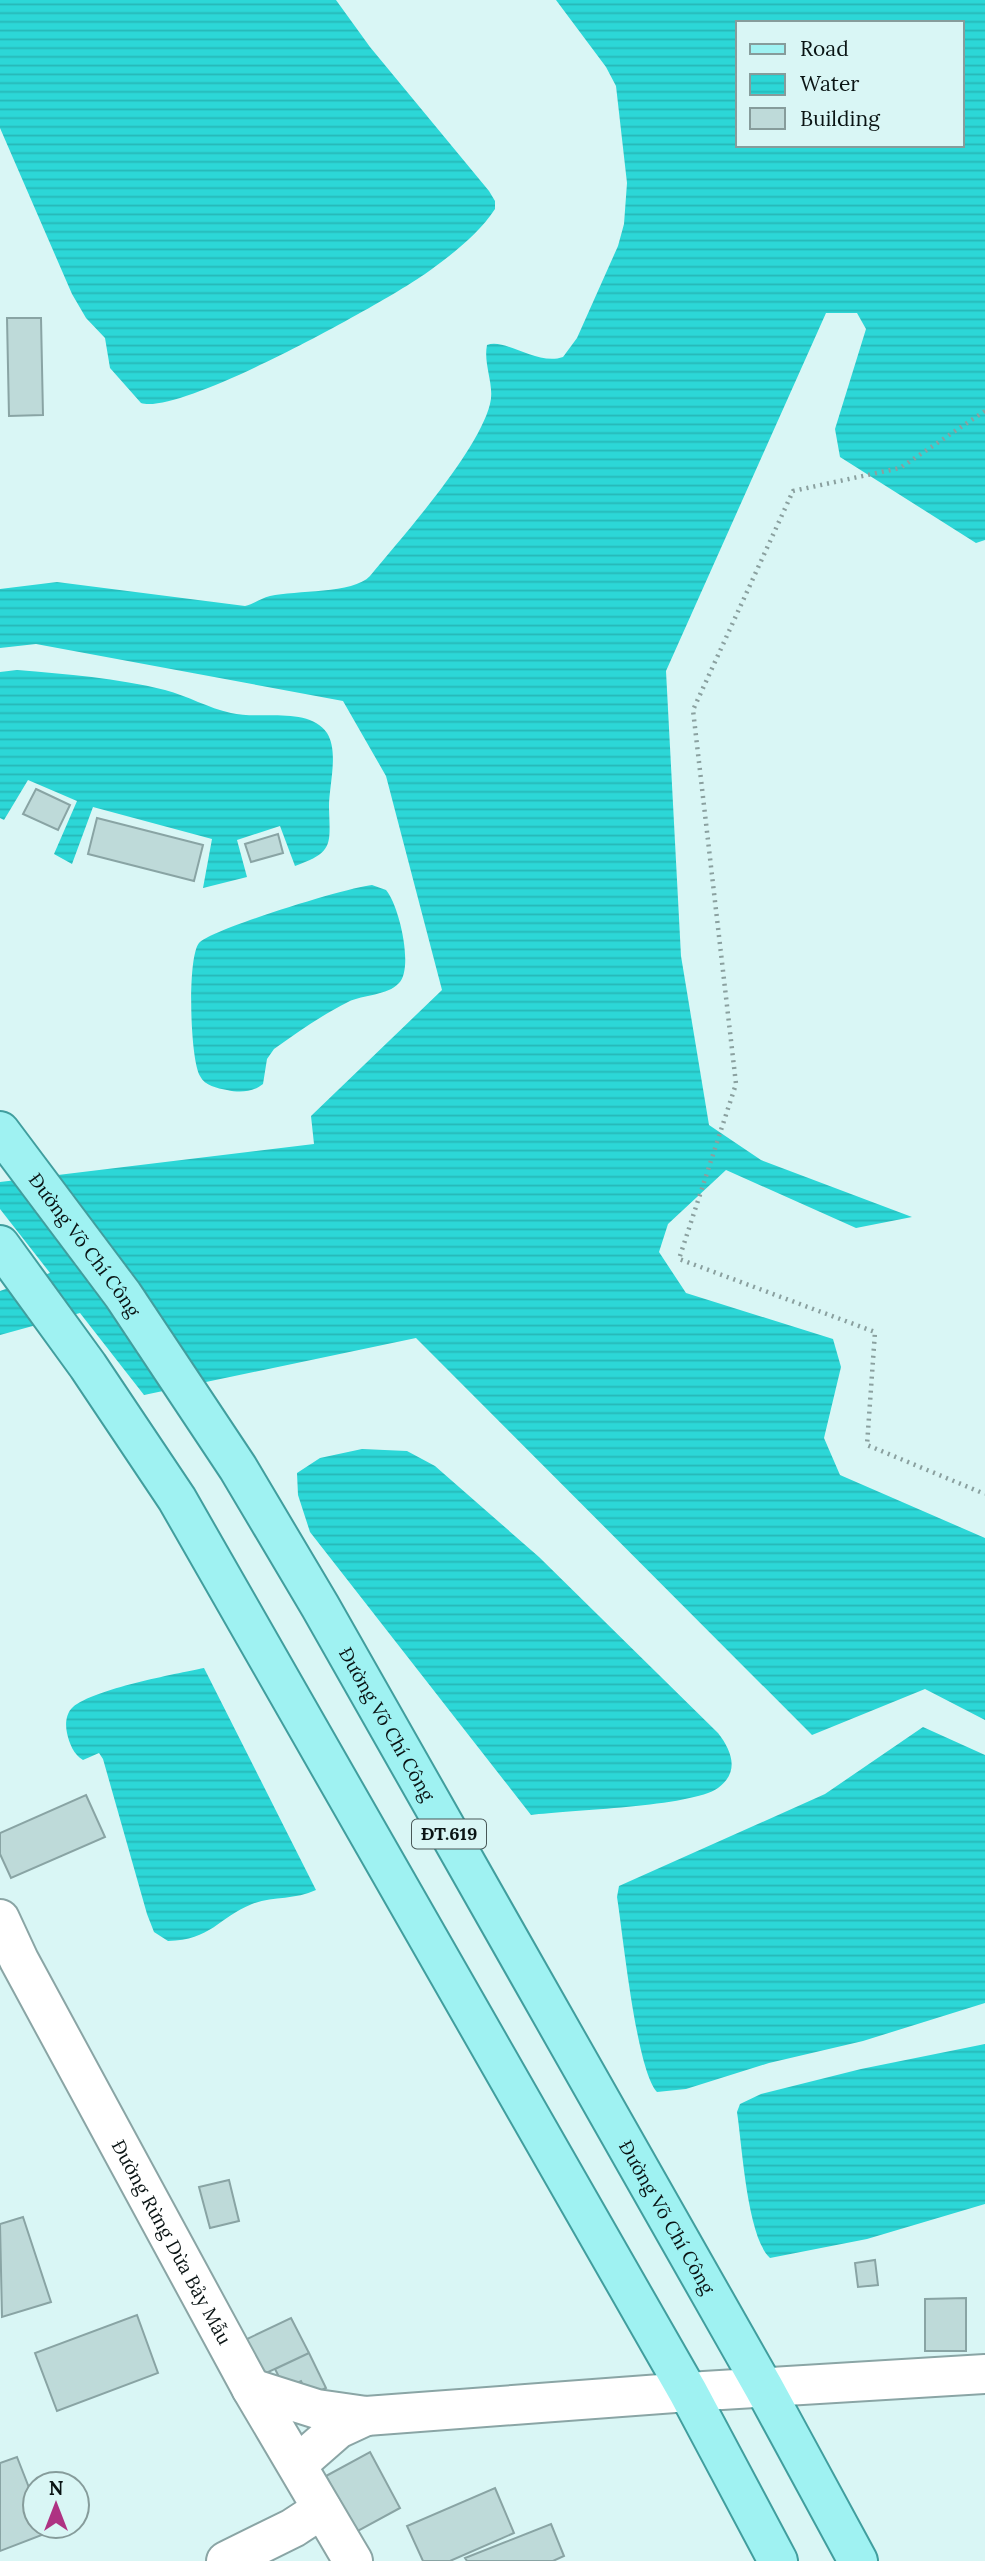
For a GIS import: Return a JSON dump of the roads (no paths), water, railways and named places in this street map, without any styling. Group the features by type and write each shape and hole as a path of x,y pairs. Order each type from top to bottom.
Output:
{"main road":[{"name":"Đường Võ Chí Công","path":"0,1132 123,1295 238,1468 320,1606 764,2388 858,2561"},
{"path":"0,1245 88,1366 177,1499 688,2392 778,2561"}],"street":[{"name":"Đường Rừng Dừa Bảy Mẫu","path":"0,1919 9,1965 353,2561"},
{"path":"251,2388 317,2409 366,2416 688,2392 985,2374"},
{"path":"298,2464 338,2429 366,2416"},
{"path":"226,2561 293,2528 322,2509"}],"water":[{"path":"0,0 336,0 370,47 489,191 495,201 495,209 472,236 434,267 328,331 197,392 163,402 141,403 110,368 105,338 86,318 72,294 0,128"},
{"path":"556,0 985,0 985,540 976,543 840,457 835,429 866,329 857,313 826,313 666,671 681,956 709,1125 761,1160 912,1217 856,1228 726,1170 668,1224 659,1252 686,1293 833,1339 841,1367 824,1438 840,1475 985,1538 985,1720 925,1689 812,1735 416,1338 144,1395 80,1313 0,1335 0,1291 50,1273 0,1209 0,1182 314,1144 311,1116 442,990 386,776 343,701 36,644 0,648 0,589 57,582 245,606 270,596 351,586 370,576 438,493 483,424 491,397 486,360 487,345 503,345 553,359 563,357 577,338 618,246 624,224 627,183 616,86 606,67"},
{"path":"17,670 129,682 173,693 231,713 296,717 319,725 327,733 332,749 330,830 327,845 317,856 295,866 280,826 237,840 247,877 203,888 212,839 93,807 72,864 54,854 77,801 28,780 4,820 0,818 0,672"},
{"path":"372,885 386,890 400,922 405,964 399,983 382,993 354,999 338,1007 274,1049 267,1059 263,1084 259,1087 237,1091 215,1087 205,1082 197,1066 192,1030 191,987 195,952 199,943 253,919"},
{"path":"362,1449 407,1451 435,1466 539,1557 718,1733 727,1747 731,1761 725,1782 704,1794 683,1800 531,1815 310,1532 298,1495 297,1473 320,1458"},
{"path":"204,1668 316,1890 252,1904 205,1933 183,1940 168,1941 154,1932 147,1914 103,1759 99,1753 83,1760 77,1755 72,1748 66,1726 69,1712 83,1700 136,1683"},
{"path":"923,1727 985,1755 985,2003 863,2041 769,2063 686,2089 657,2092 649,2079 637,2030 617,1897 619,1886 825,1794"},
{"path":"985,2044 985,2204 867,2239 770,2258 762,2247 751,2211 737,2112 740,2104 761,2094 861,2069"}]}
